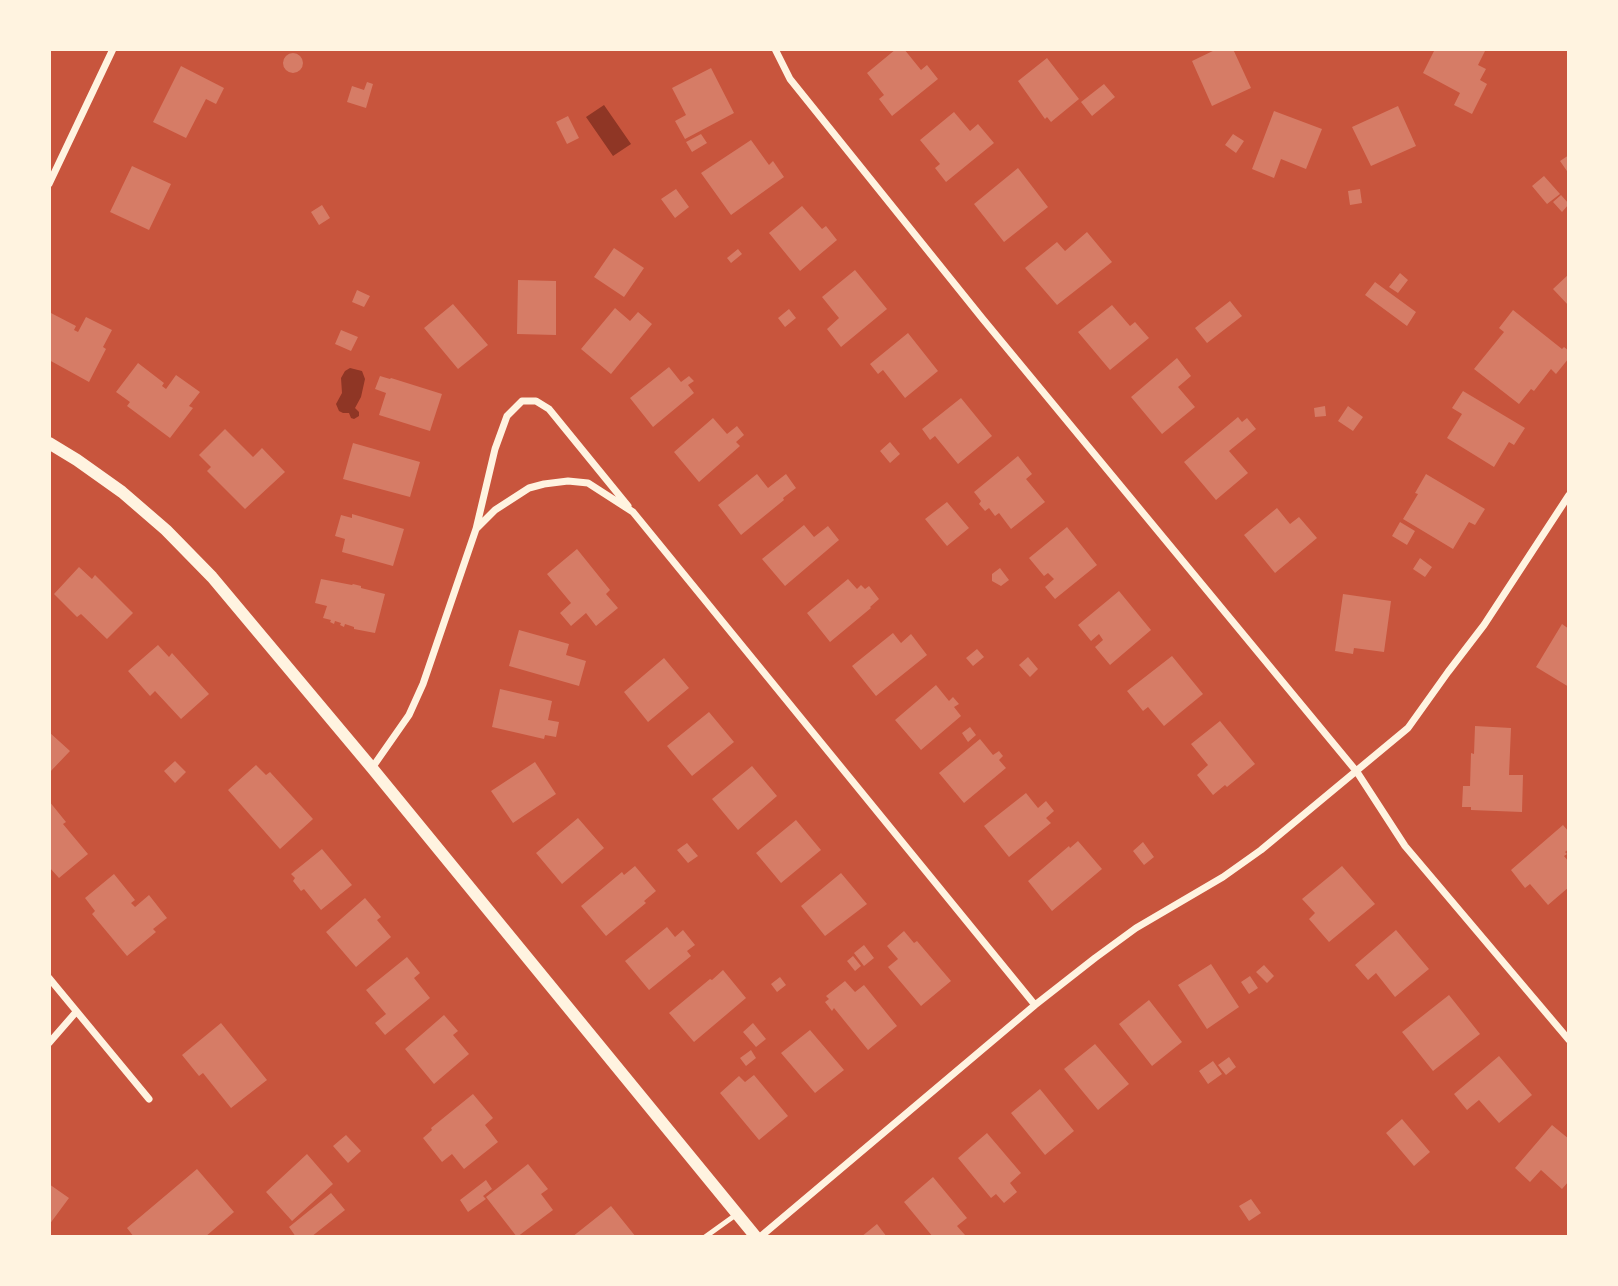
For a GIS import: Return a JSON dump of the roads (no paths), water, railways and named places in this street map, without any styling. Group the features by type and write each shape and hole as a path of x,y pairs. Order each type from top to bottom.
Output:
{"street":[{"path":"49,184 113,49"},
{"path":"775,49 790,79 973,307 1357,772 1405,846 1569,1040"},
{"path":"372,768 409,715 418,694 477,529 495,449 507,416 522,401 536,401 549,408 1035,1005"},
{"path":"49,443 122,492 166,530 212,577 758,1237 1035,1005 1136,928 1182,903 1261,850 1408,727 1484,625 1569,495"},
{"path":"477,529 495,510 529,488 568,481 588,483 633,512"},
{"path":"49,978 149,1099"},
{"path":"49,1043 76,1012"}],"lane":[{"path":"705,1237 737,1214"}]}
